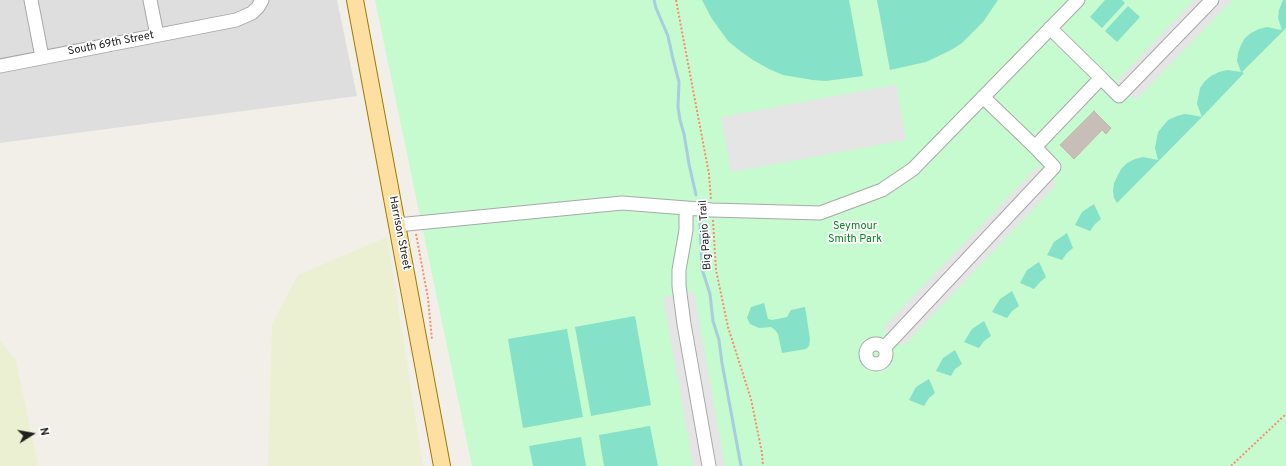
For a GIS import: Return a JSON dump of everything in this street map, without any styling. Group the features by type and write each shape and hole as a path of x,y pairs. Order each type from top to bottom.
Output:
{"main road":[{"name":"Harrison Street","path":"355,0 442,466"}],"street":[{"path":"31,0 42,57"},
{"path":"150,0 157,35"},
{"name":"South 69th Street","path":"0,66 240,19 249,15 258,8 262,0"},
{"path":"1050,28 1119,96 1212,0"},
{"path":"397,225 622,203 712,210 820,212 882,190 913,169 1050,28 1073,2"},
{"path":"1035,147 1101,78"},
{"path":"884,348 1054,166 983,97"},
{"path":"686,208 686,230 679,270 680,286 684,324 709,466"}],"path":[{"name":"Big Papio Trail","path":"676,0 709,174 716,270 728,327 751,399 762,453 763,466"},
{"path":"1231,466 1286,414"}],"shaded area":[{"path":"0,0 337,0 357,96 0,143"},
{"path":"1194,0 1232,0 1136,100 1117,81"},
{"path":"896,85 906,140 731,172 721,117"},
{"path":"1038,166 1057,184 903,346 883,328"},
{"path":"694,292 725,466 693,466 663,297"}],"green space":[{"name":"Seymour Smith Park","path":"375,0 1286,0 1286,466 472,466"},
{"path":"702,0 849,0 863,76 826,81 783,75 769,69 753,60 728,41 712,19"},
{"path":"877,0 998,0 983,22 962,43 926,62 890,70"},
{"path":"1105,0 1122,0 1125,3 1102,28 1090,17"},
{"path":"1283,0 1286,0 1286,28 1242,72 1244,73 1202,117 1197,104 1200,88 1205,81 1219,72 1227,70 1241,72 1237,61 1238,53 1245,38 1251,33 1267,27 1282,30 1278,18"},
{"path":"1128,6 1140,17 1117,42 1105,31"},
{"path":"1185,114 1202,117 1117,203 1114,198 1113,191 1114,183 1121,169 1127,163 1143,157 1158,160 1155,148 1158,132 1168,120"},
{"path":"1094,204 1101,219 1090,231 1075,225 1082,212"},
{"path":"1067,233 1073,248 1062,260 1047,255 1054,242"},
{"path":"387,237 423,466 268,466 272,324 298,275"},
{"path":"1039,262 1046,277 1034,289 1020,283 1027,270"},
{"path":"1012,291 1019,306 1012,311 1007,318 992,312 1000,299"},
{"path":"764,303 768,319 772,320 787,317 791,310 805,307 810,339 809,346 806,349 782,353 778,334 775,330 771,327 759,328 750,324 747,318 751,307"},
{"path":"635,316 651,405 591,416 575,327"},
{"path":"984,321 991,336 984,341 979,348 964,342 972,329"},
{"path":"567,329 583,417 523,428 508,339"},
{"path":"0,341 16,360 38,466 0,466"},
{"path":"955,350 962,364 955,369 951,376 936,371 943,358"},
{"path":"929,379 935,393 929,398 924,406 909,400 916,387"},
{"path":"650,426 658,466 604,466 599,435"},
{"path":"581,437 586,466 533,466 529,446"}],"building":[{"path":"1094,111 1111,128 1106,134 1102,130 1074,159 1060,145"}],"waterway":[{"path":"654,0 668,36 679,82 678,107 696,195"},
{"path":"700,224 702,269 710,294 713,321 719,340 741,466"}]}
